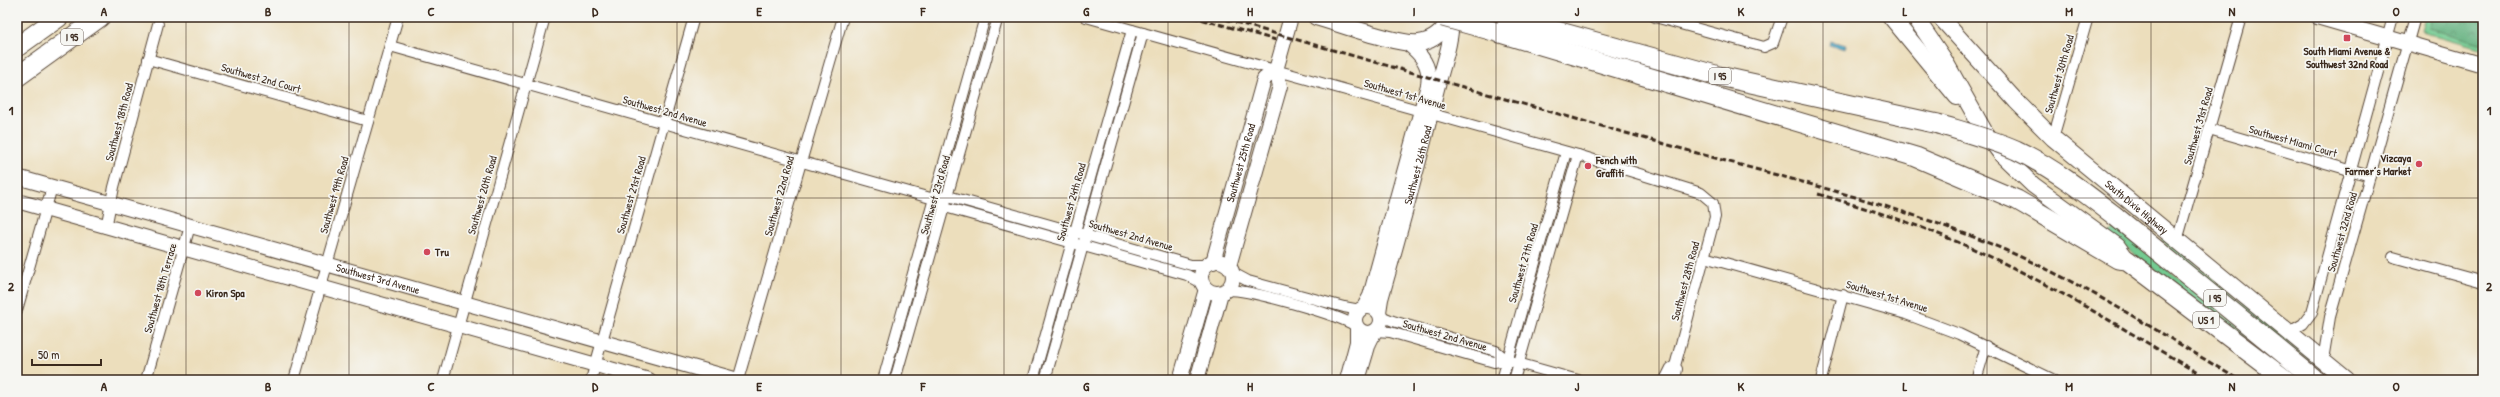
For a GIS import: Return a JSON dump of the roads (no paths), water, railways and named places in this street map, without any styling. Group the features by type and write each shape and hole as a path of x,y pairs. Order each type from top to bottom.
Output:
{"highway":[{"name":"I 95","path":"17,47 59,17"},
{"name":"I 95","path":"17,77 100,17"},
{"name":"I 95","path":"1443,17 1916,157 2010,197 2077,233 2118,259 2127,260"},
{"name":"I 95","path":"1506,17 1719,76 1938,124 1991,140 2032,159 2067,180 2115,216 2316,380"},
{"name":"US 1","path":"2127,260 2286,380"}],"main road":[{"name":"Southwest 25th Road","path":"1231,270 1280,86 1276,70 1291,17"},
{"path":"1316,17 1407,43 1420,43 1435,37 1445,28 1452,17"},
{"name":"Southwest 26th Road","path":"1362,309 1370,296 1452,35 1452,17"},
{"path":"1891,17 1980,124"},
{"path":"1914,17 1944,58 1980,124 1994,146 2023,177 2117,246 2127,260"},
{"name":"South Dixie Highway","path":"1940,17 2016,101 2053,138 2347,380"},
{"path":"2316,17 2483,65"},
{"name":"Southwest 26th Road","path":"1380,314 1381,299 1427,113 1430,75 1424,60 1407,43"},
{"name":"Southwest 25th Road","path":"1209,264 1264,79 1276,70"},
{"name":"Southwest 3rd Avenue","path":"17,177 738,380"},
{"path":"17,201 106,228 649,380"},
{"path":"1180,380 1204,286 1202,272 1209,264 1224,262 1231,270 1233,282 1225,292 1197,380"},
{"path":"1204,286 1213,293 1225,292"},
{"path":"1347,380 1358,342 1355,317 1362,309 1371,307 1380,314 1381,326 1368,343 1358,380"},
{"path":"1357,327 1363,332 1375,332"}],"street":[{"name":"Southwest 19th Road","path":"294,380 398,17"},
{"name":"Southwest 20th Road","path":"443,380 546,17"},
{"name":"Southwest 21st Road","path":"591,380 694,17"},
{"name":"Southwest 22nd Road","path":"738,380 843,17"},
{"name":"Southwest 23rd Road","path":"883,380 985,17"},
{"name":"Southwest 23rd Road","path":"895,380 998,17"},
{"name":"Southwest 1st Avenue","path":"1086,17 1578,155 1701,193 1713,204"},
{"path":"1655,17 1758,46 1768,46 1776,38 1782,17"},
{"name":"Southwest 30th Road","path":"2053,138 2088,17"},
{"name":"Southwest 31st Road","path":"2177,241 2241,17"},
{"name":"Southwest 32nd Road","path":"2289,332 2303,324 2312,312 2393,17"},
{"name":"Southwest 32nd Road","path":"2323,360 2330,317 2415,17"},
{"name":"Southwest 18th Road","path":"106,228 111,203 158,24"},
{"name":"Southwest 24th Road","path":"1033,380 1132,30"},
{"path":"1045,380 1143,33"},
{"name":"Southwest 2nd Avenue","path":"390,46 934,199 945,207 1187,275 1204,286"},
{"name":"Southwest 2nd Court","path":"148,59 368,121"},
{"name":"Southwest Miami Court","path":"2209,129 2370,176"},
{"name":"Southwest 27th Road","path":"1502,380 1566,152"},
{"path":"1514,380 1578,155"},
{"path":"17,310 52,187"},
{"name":"Southwest 2nd Avenue","path":"934,199 948,196 1191,265 1209,264"},
{"name":"Southwest 28th Road","path":"1675,380 1677,369 1675,366 1715,217 1713,204"},
{"name":"Southwest 18th Terrace","path":"146,380 190,226"},
{"name":"Southwest 1st Avenue","path":"1704,257 1906,314 1986,346 2054,380"},
{"path":"2393,257 2483,282"},
{"path":"1231,270 1248,281 1344,308 1362,309"},
{"path":"1225,292 1247,292 1341,319 1357,327"},
{"path":"1822,380 1843,295"},
{"name":"Southwest 2nd Avenue","path":"1380,314 1393,321 1496,351 1507,360"},
{"name":"Southwest 2nd Avenue","path":"1375,332 1390,332 1494,362 1507,360 1578,380"},
{"path":"1976,380 1986,346"},
{"name":"Southwest 28th Road","path":"1665,380 1671,368 1675,366"}],"water":[{"path":"1830,41 1846,45 1845,49 1829,45"}],"railway":[{"path":"1193,17 1276,40"},
{"path":"1218,17 1814,185 1930,221 2005,250 2095,294 2239,380"},
{"path":"1818,194 1916,225 2016,269 2081,304 2209,380"}],"place":[{"name":"South Miami Avenue & Southwest 32nd Road","path":"2347,38"},
{"name":"Vizcaya Farmer’s Market","path":"2419,164"},
{"name":"Fench with Graffiti","path":"1588,166"},
{"name":"Tru","path":"427,252"},
{"name":"Kiron Spa","path":"198,293"}]}
